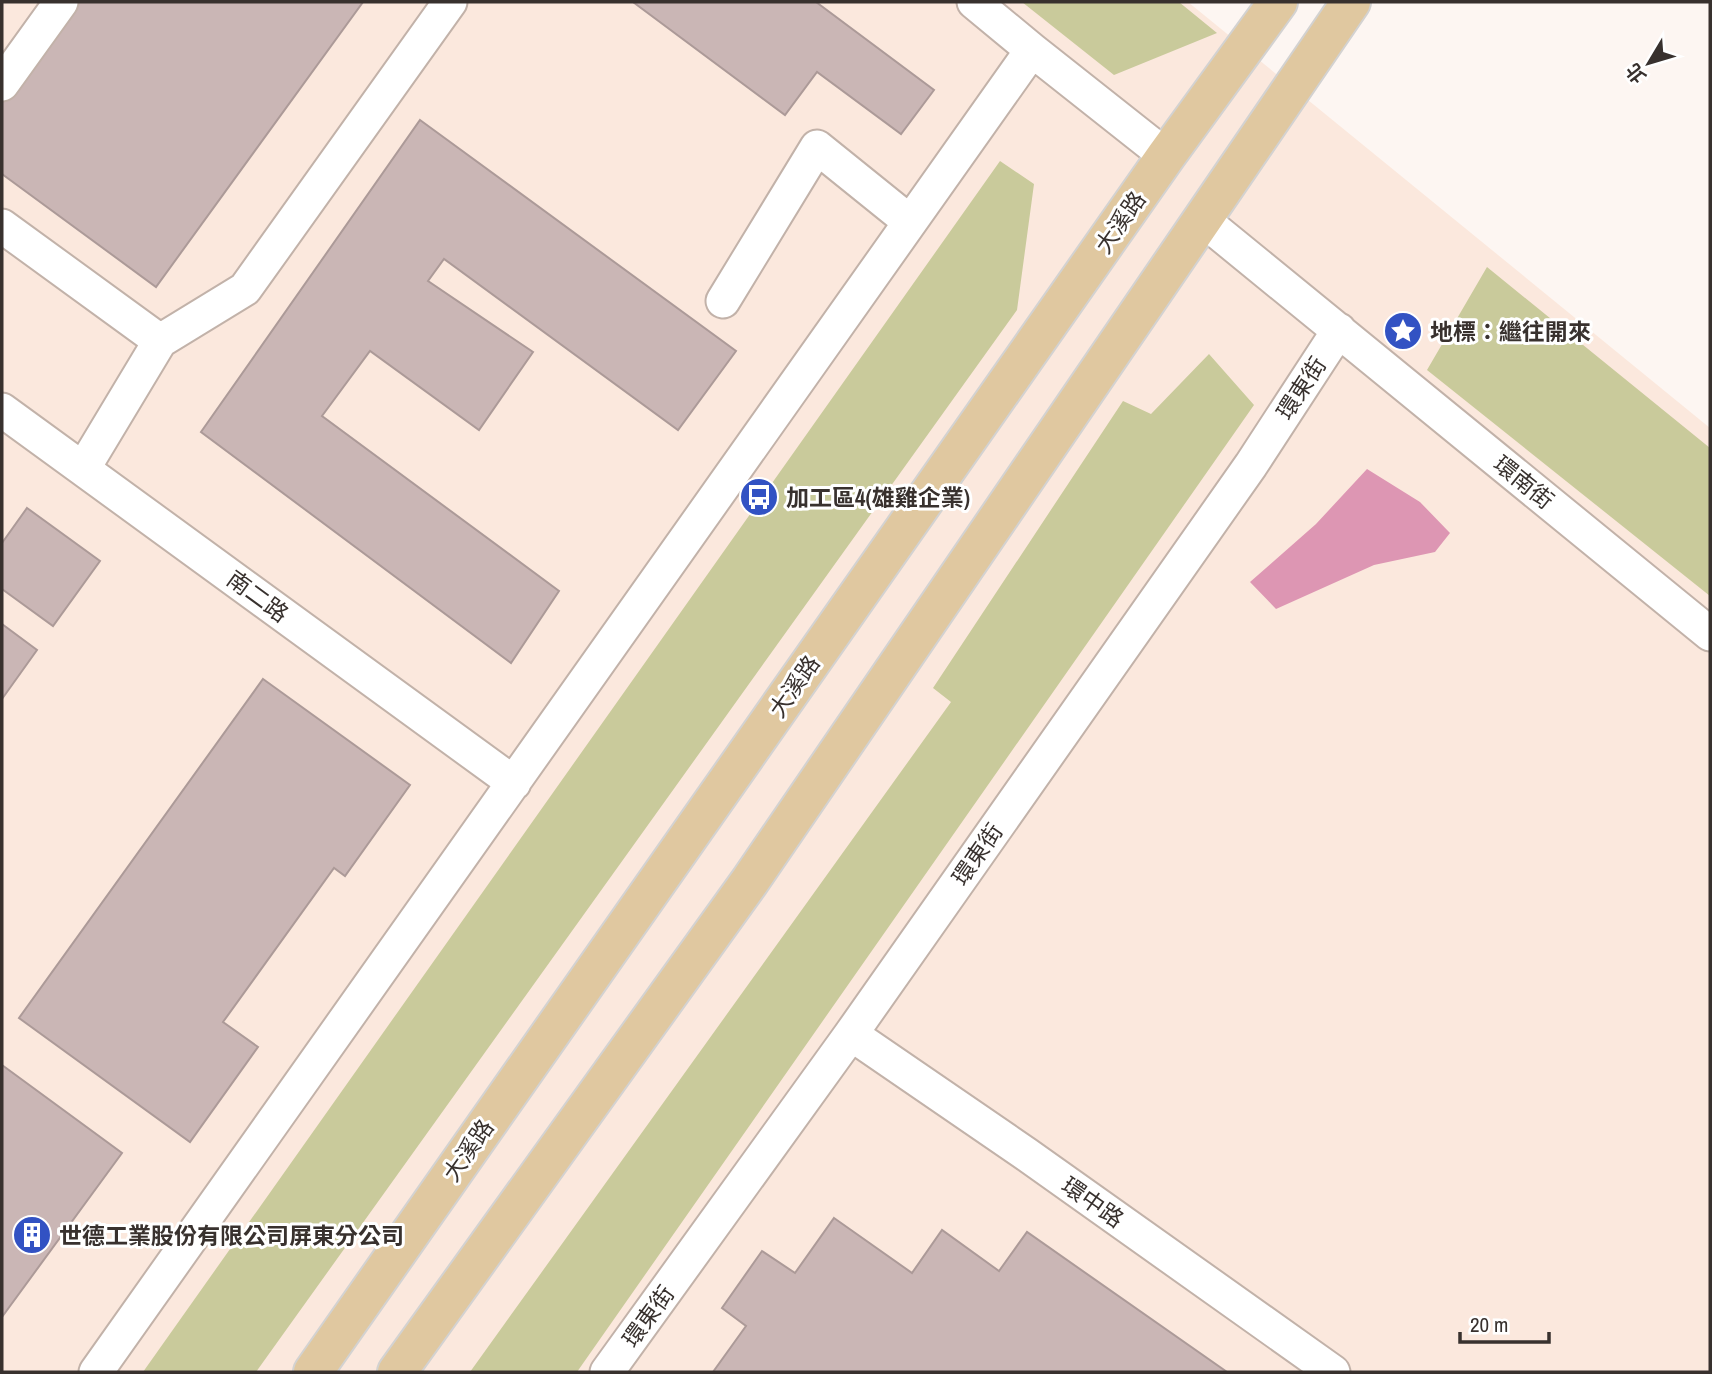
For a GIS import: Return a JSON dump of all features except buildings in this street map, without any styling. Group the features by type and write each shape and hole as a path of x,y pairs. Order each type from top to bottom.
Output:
{"main road":[{"name":"大溪路","path":"313,1372 1166,156 1278,2"},
{"path":"397,1372 750,881 1351,2"}],"street":[{"path":"2,84 61,2"},
{"path":"83,469 160,341 245,289 450,2"},
{"path":"974,2 1166,156"},
{"path":"96,1372 1032,51"},
{"path":"723,301 817,147 910,222"},
{"name":"環南街","path":"1203,220 1710,634"},
{"path":"2,226 160,341"},
{"name":"環東街","path":"607,1372 851,1034 1243,476 1339,330"},
{"name":"南二路","path":"2,410 514,783"},
{"name":"環中路","path":"851,1034 1026,1154 1333,1372"}],"shaded area":[{"path":"2,2 1188,2 1710,428 1710,1372 2,1372"},
{"path":"1367,469 1420,502 1450,533 1435,552 1374,565 1276,609 1250,582 1316,524"}],"green space":[{"path":"1022,2 1179,2 1217,33 1114,75"},
{"path":"1000,161 1034,184 1017,310 256,1372 143,1372"},
{"path":"1487,267 1710,448 1710,596 1427,370"},
{"path":"1209,354 1254,405 577,1372 470,1372 951,702 933,688 1123,401 1151,414"}],"place":[{"name":"地標：繼往開來","path":"1403,331"},
{"name":"加工區4(雄雞企業)","path":"759,497"},
{"name":"世德工業股份有限公司屏東分公司","path":"32,1235"}]}
